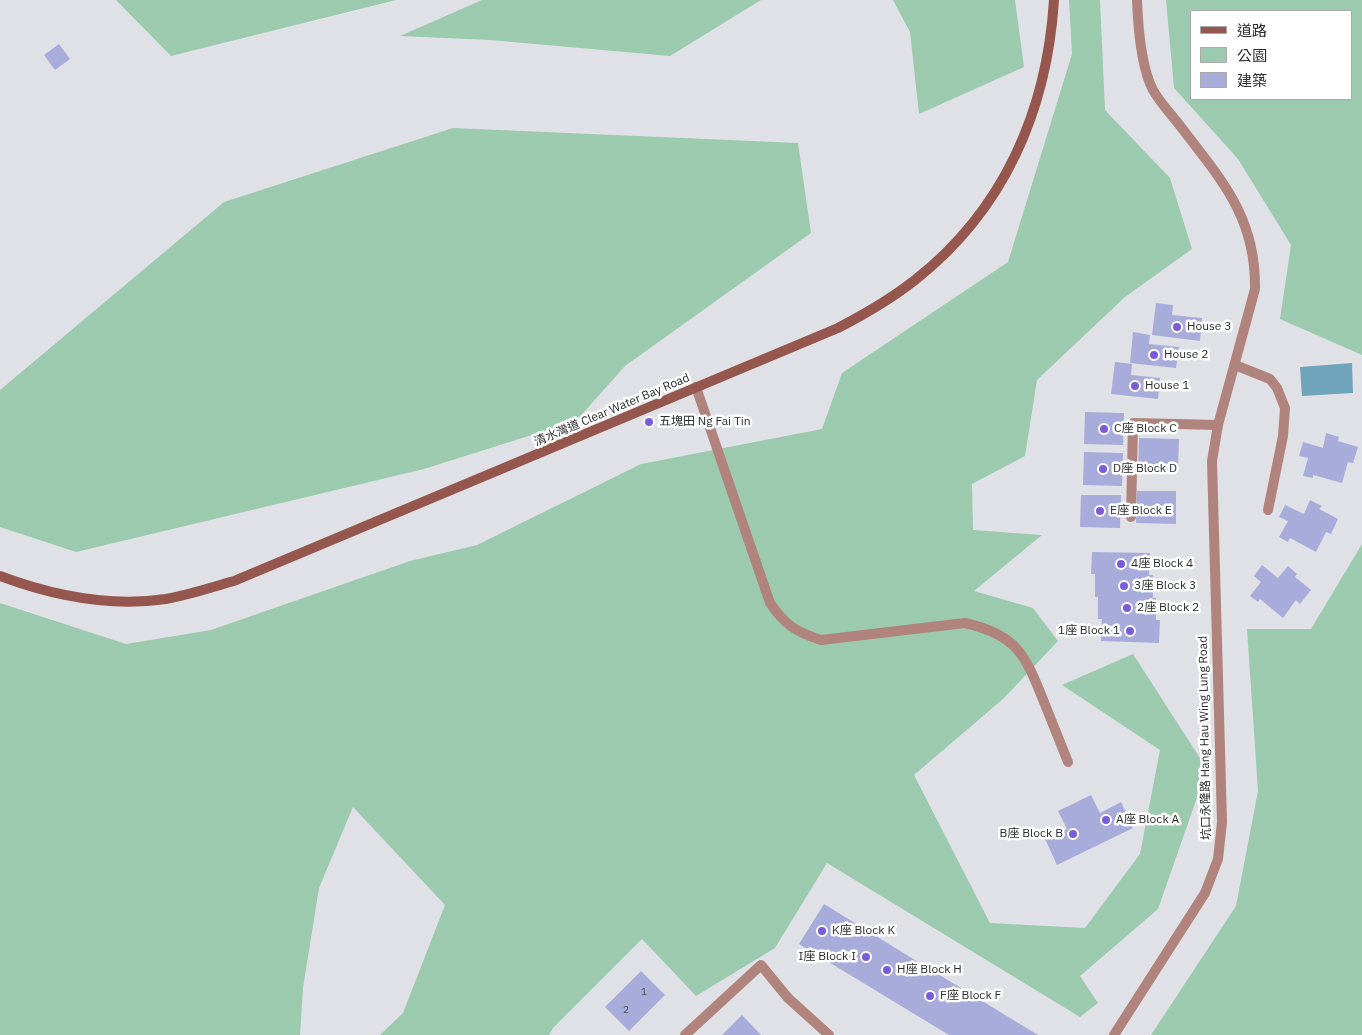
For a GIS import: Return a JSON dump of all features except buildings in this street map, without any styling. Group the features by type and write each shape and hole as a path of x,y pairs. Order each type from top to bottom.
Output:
{"main road":[{"name":"清水灣道 Clear Water Bay Road","path":"0,576 52,593 94,600 135,601 166,599 190,594 271,567 838,328 915,281 961,238 996,190 1025,137 1046,68 1054,0"}],"street":[{"name":"坑口永隆路 Hang Hau Wing Lung Road","path":"1114,1035 1205,893 1218,859 1222,822 1212,480 1218,425 1255,289 1256,267 1245,221 1221,179 1153,90 1139,38 1137,0"},
{"path":"1235,365 1270,379 1277,388 1285,408 1283,436 1268,510"},
{"path":"696,388 770,603 782,621 802,634 821,640 965,623 988,628 1008,640 1028,661 1068,762"},
{"path":"1131,517 1133,423 1218,425"},
{"path":"685,1035 761,965 788,998 829,1035"}],"green space":[{"path":"116,0 396,0 171,56"},
{"path":"482,0 761,0 670,56 490,40 400,36"},
{"path":"893,0 1015,0 1024,67 919,114 910,32"},
{"path":"1069,0 1100,0 1105,110 1170,178 1192,249 1125,297 1037,380 1025,456 972,484 973,530 1042,535 974,591 1033,608 1058,641 1003,699 914,775 990,923 1085,928 1140,854 1160,750 1062,685 1133,654 1207,769 1158,909 1080,976 1098,1003 1080,1017 827,863 775,948 696,996 642,939 553,1028 549,1035 380,1035 403,1013 445,905 353,807 319,888 303,988 300,1035 0,1035 0,603 126,644 211,630 410,561 477,545 641,464 822,429 842,373 1008,262 1072,54"},
{"path":"1166,0 1362,0 1362,355 1280,319 1291,245 1238,159 1174,88"},
{"path":"453,128 798,143 811,233 625,366 576,421 424,469 76,552 0,527 0,390 224,202"},
{"path":"1362,544 1362,1035 1151,1035 1236,906 1258,791 1247,629 1311,629"}],"water":[{"path":"1352,363 1353,393 1302,396 1300,367"}],"place":[{"name":"House 3","path":"1177,327"},
{"name":"House 2","path":"1154,355"},
{"name":"House 1","path":"1135,386"},
{"name":"五塊田 Ng Fai Tin","path":"649,422"},
{"name":"C座 Block C","path":"1104,429"},
{"name":"D座 Block D","path":"1103,469"},
{"name":"E座 Block E","path":"1100,511"},
{"name":"4座 Block 4","path":"1121,564"},
{"name":"3座 Block 3","path":"1124,586"},
{"name":"2座 Block 2","path":"1127,608"},
{"name":"1座 Block 1","path":"1130,631"},
{"name":"A座 Block A","path":"1106,820"},
{"name":"B座 Block B","path":"1073,834"},
{"name":"K座 Block K","path":"822,931"},
{"name":"I座 Block I","path":"866,957"},
{"name":"H座 Block H","path":"887,970"},
{"name":"F座 Block F","path":"930,996"}]}
